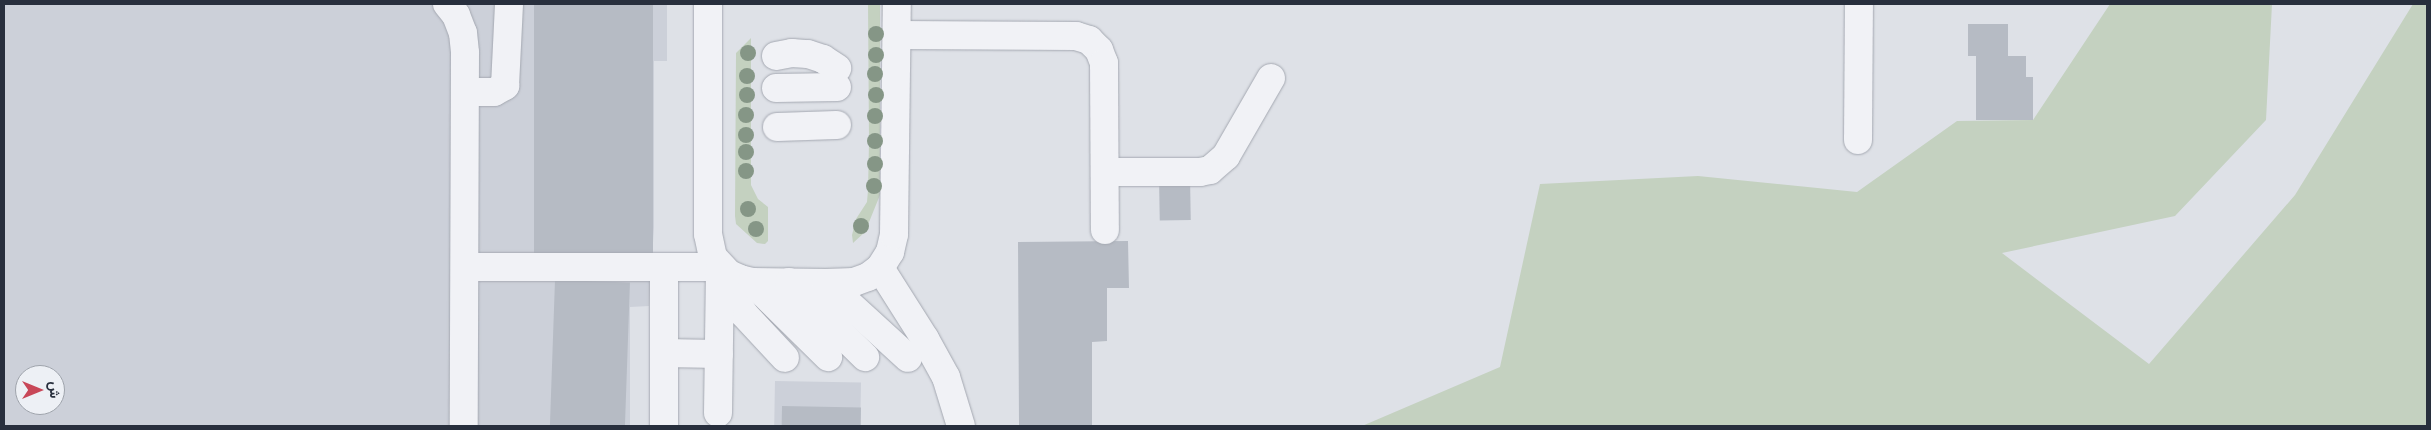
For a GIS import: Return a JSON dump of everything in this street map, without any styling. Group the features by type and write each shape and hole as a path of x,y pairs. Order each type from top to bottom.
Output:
{"lane":[{"path":"448,4 456,15 463,33 466,267 464,426"},
{"path":"465,92 494,92 505,86 509,4"},
{"path":"708,4 708,234 711,251 744,314 785,358"},
{"path":"466,267 720,267 729,274 752,282 854,282 868,277 880,268 890,252 894,234 897,4"},
{"path":"1858,140 1859,4"},
{"path":"897,35 1076,36 1089,40 1100,50 1104,63 1105,230"},
{"path":"776,56 792,53 808,54 823,59 837,78 776,88"},
{"path":"1105,172 1200,172 1210,170 1226,156 1271,78"},
{"path":"777,127 838,125"},
{"path":"664,267 664,426"},
{"path":"718,413 720,267"},
{"path":"880,268 925,339 946,377 961,426"},
{"path":"752,282 828,357"},
{"path":"789,282 865,357"},
{"path":"826,282 908,358"},
{"path":"664,353 719,354"}],"shaded area":[{"path":"4,4 667,4 667,61 654,61 654,227 649,306 630,307 630,426 4,426"},
{"path":"775,381 861,383 860,426 774,426"}],"green space":[{"path":"868,4 880,4 880,195 865,232 853,243 852,235 856,219 867,202 868,190"},
{"path":"2110,4 2272,4 2266,120 2175,216 2002,253 2149,364 2295,195 2413,4 2427,4 2427,426 1362,426 1500,367 1540,184 1698,176 1857,192 1957,121 2033,120"},
{"path":"751,38 751,185 758,199 768,207 768,241 765,244 757,243 736,224 735,216 736,53"}],"building":[{"path":"534,4 653,4 653,265 534,265"},
{"path":"1968,24 2008,24 2008,56 2026,56 2026,77 2033,77 2033,120 1976,120 1976,56 1968,56"},
{"path":"1190,177 1191,220 1160,221 1159,178"},
{"path":"1128,241 1129,288 1107,288 1107,341 1092,342 1092,426 1019,426 1018,242"},
{"path":"555,280 630,283 625,426 550,426"},
{"path":"782,406 861,407 861,426 782,426"}]}
